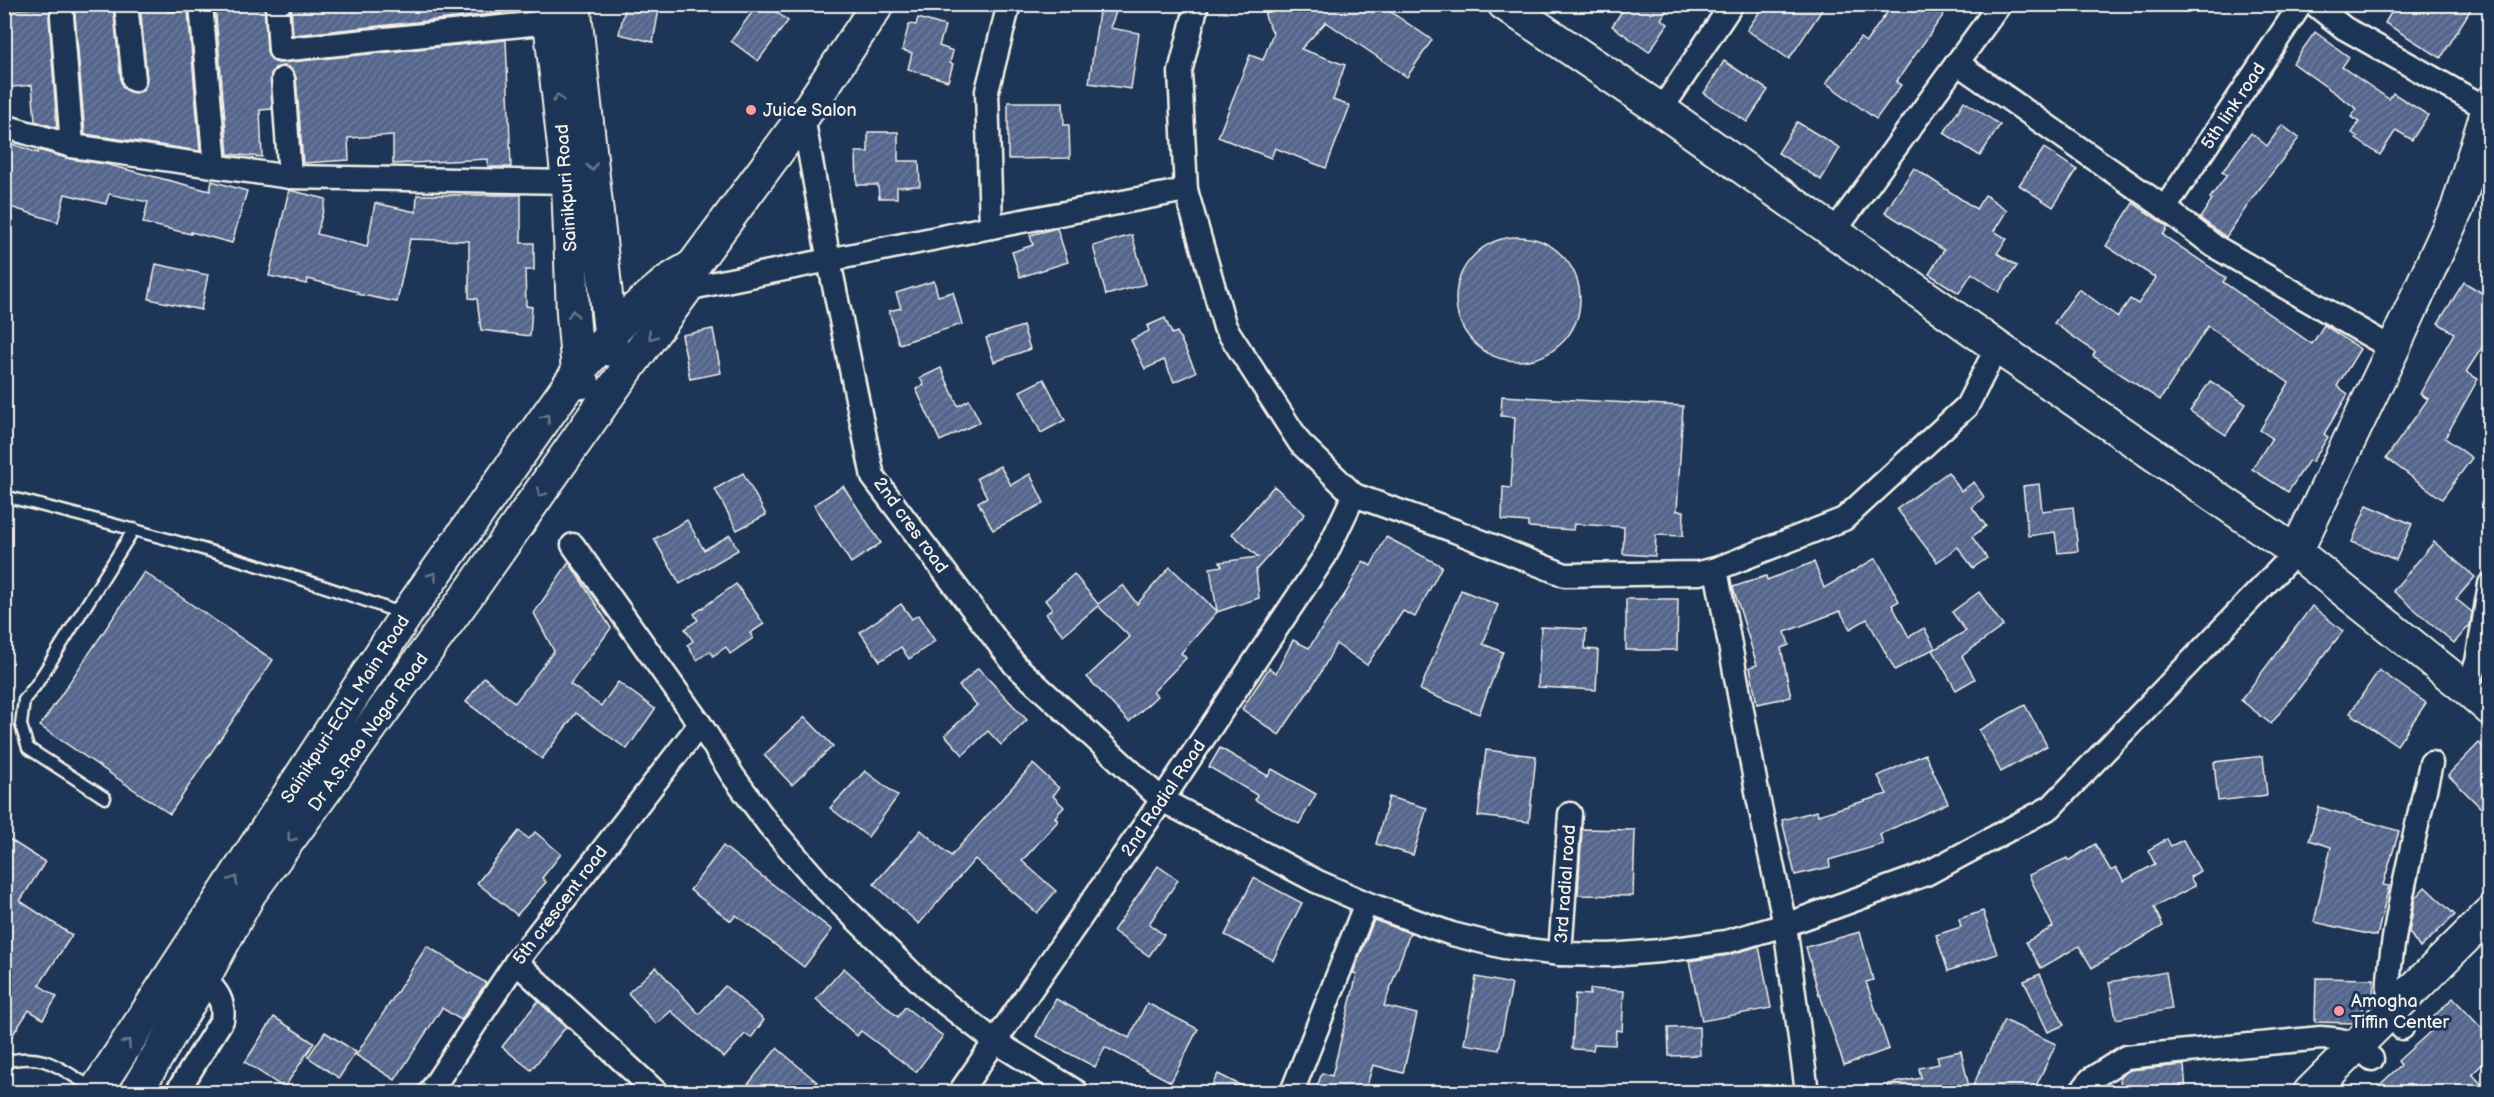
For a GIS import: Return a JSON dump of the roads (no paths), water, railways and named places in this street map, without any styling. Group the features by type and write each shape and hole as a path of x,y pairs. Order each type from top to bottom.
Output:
{"main road":[{"path":"617,383 683,279 803,117 878,4"},
{"path":"1504,4 1661,110 1997,347 2296,552 2478,699"},
{"name":"Sainikpuri Road","path":"557,10 578,372 597,414"},
{"name":"Sainikpuri Road","path":"557,10 604,276 617,383"},
{"path":"2296,552 2457,209 2489,106"},
{"path":"604,276 616,286 626,290 683,279"},
{"name":"Sainikpuri-ECIL Main Road","path":"96,1092 406,615 578,372 630,313 683,279"},
{"name":"Dr A.S.Rao Nagar Road","path":"136,1092 204,978 250,893 597,414 617,383"},
{"path":"2310,1092 2365,1052 2397,1020 2490,913"},
{"path":"2397,1020 2490,940"},
{"path":"2340,1092 2365,1052"}],"street":[{"path":"126,4 134,80"},
{"path":"201,4 215,166"},
{"path":"277,4 280,50 557,10"},
{"path":"991,226 987,91 1009,4"},
{"path":"1197,4 1180,72 1186,190 1225,327 1300,443 1354,495 1455,531 1565,575 1699,573 1844,519 1967,406 1997,347"},
{"path":"1661,110 1732,4"},
{"path":"1834,232 2000,4"},
{"name":"5th link road","path":"2165,208 2301,4"},
{"path":"2314,4 2344,28 2489,106"},
{"path":"62,16 72,146"},
{"path":"1957,63 2165,208 2214,246 2393,349"},
{"path":"283,79 290,177"},
{"name":"2nd cres road","path":"803,117 829,261 873,477 1015,665 1162,800 1316,881 1366,903 1452,934 1504,947 1560,954 1610,955 1660,951 1726,942 1785,925 1926,874 2051,807 2296,552"},
{"path":"4,126 72,146 290,177 568,182"},
{"path":"683,279 829,261 991,226 1186,190"},
{"name":"2nd Radial Road","path":"960,1092 1162,800 1326,556 1354,495"},
{"path":"573,545 700,724 733,776 769,825 822,886 932,993 996,1042 1077,1092"},
{"path":"1716,568 1759,802 1785,925 1807,1092"},
{"path":"2478,699 2477,662 2490,584"},
{"name":"5th crescent road","path":"430,1092 516,962 700,724"},
{"path":"2397,1020 2389,977 2431,763"},
{"name":"3rd radial road","path":"1560,954 1570,813"},
{"path":"1292,1092 1366,903"},
{"path":"516,962 656,1092"},
{"path":"177,1092 222,1020 224,1007 218,994 204,978"},
{"path":"2080,1092 2091,1079 2126,1058 2320,1038 2340,1039 2365,1052"}],"lane":[{"path":"4,496 134,529 311,581 406,615"},
{"path":"105,798 28,748 21,725 24,700 36,685 134,529"},
{"path":"4,1062 22,1057 43,1059 96,1092"}],"place":[{"name":"Juice Salon","path":"751,110"},
{"name":"Amogha Tiffin Center","path":"2339,1011"}]}
